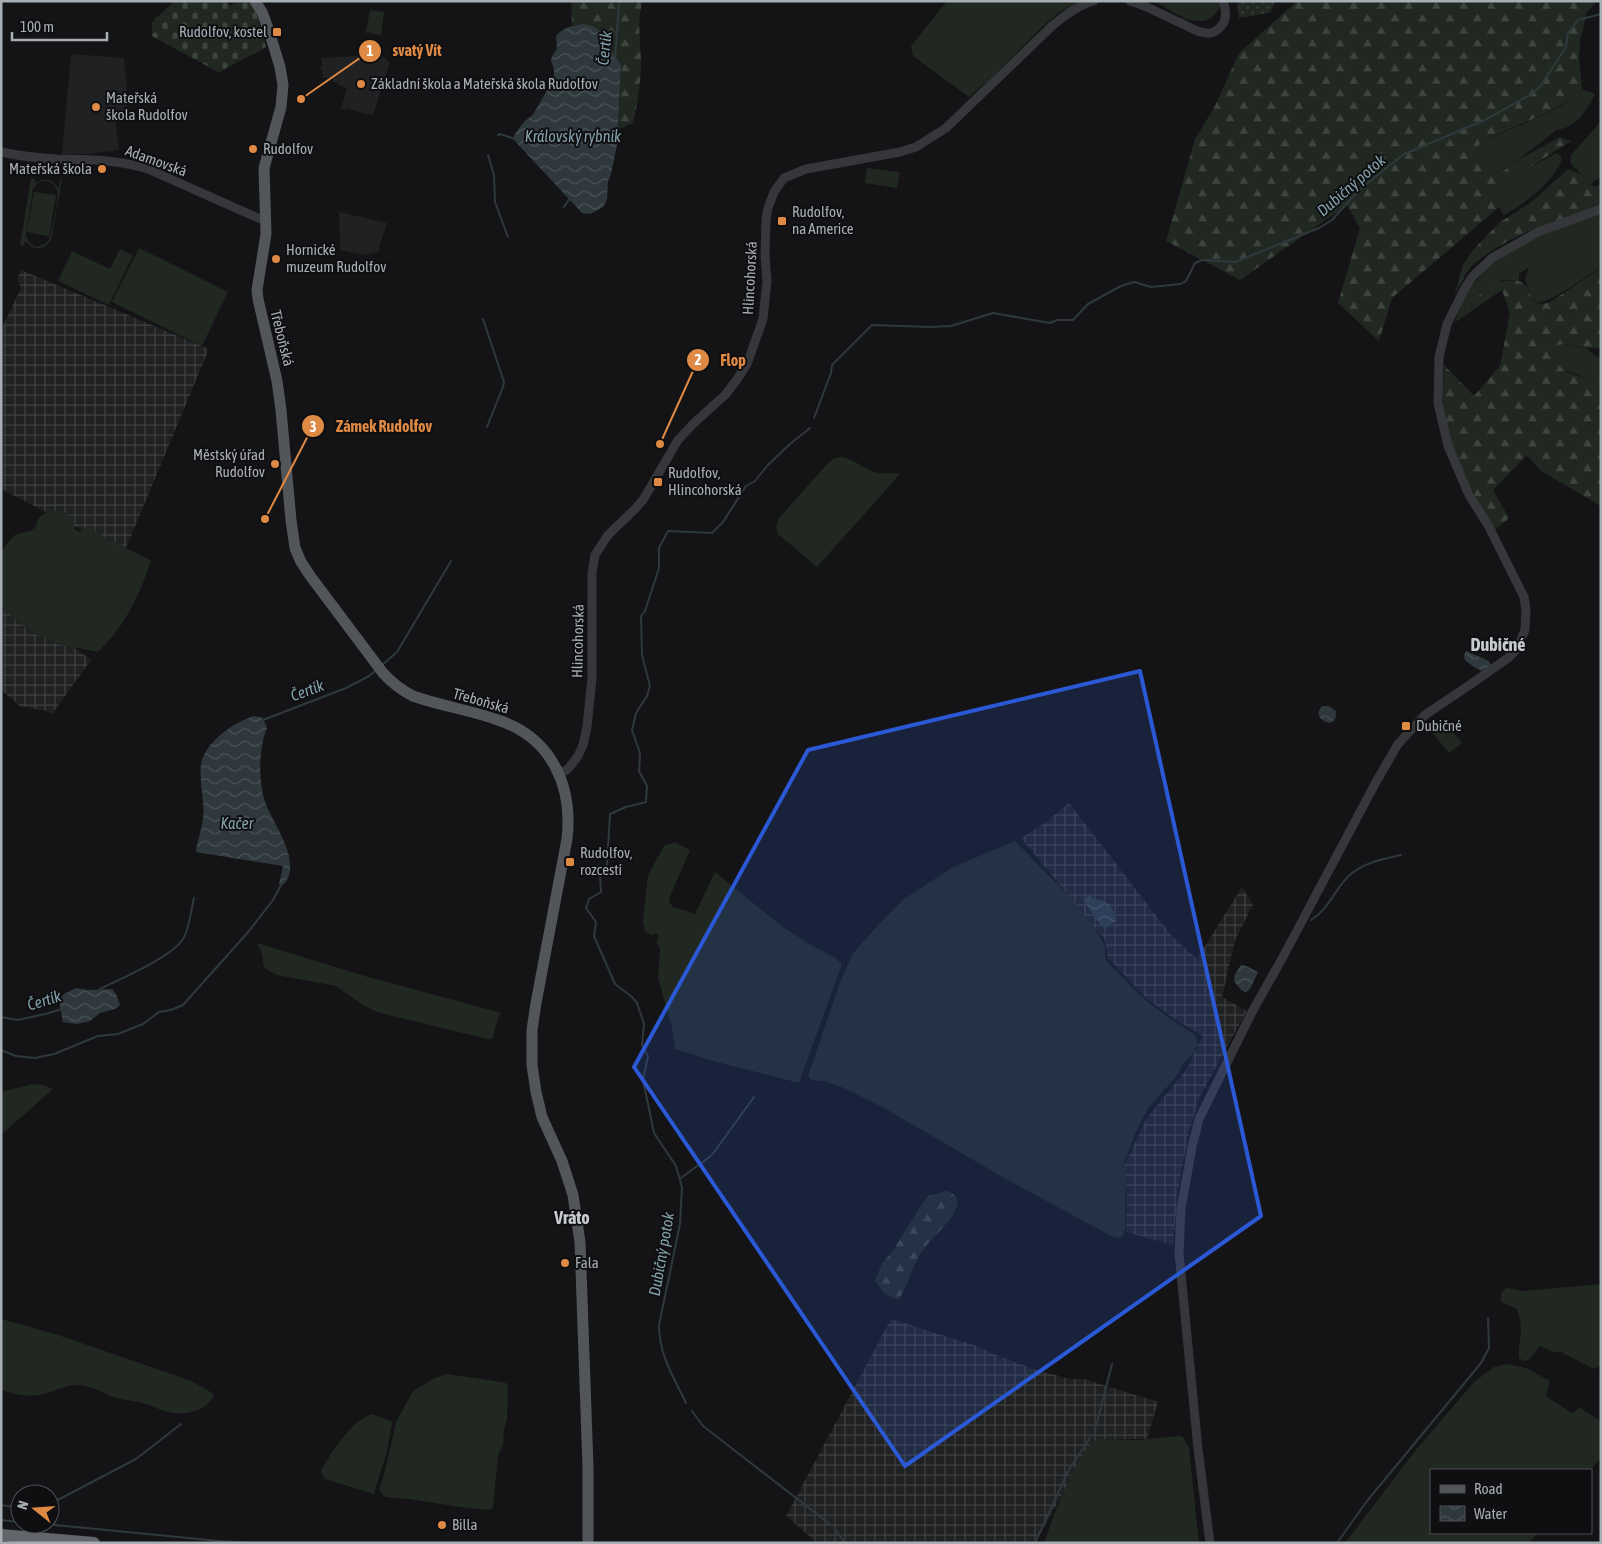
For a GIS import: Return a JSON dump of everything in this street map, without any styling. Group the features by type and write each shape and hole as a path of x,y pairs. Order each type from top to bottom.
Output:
{"highway":[{"path":"1,1536 94,1543"}],"main road":[{"name":"Třeboňská","path":"255,1 262,12 270,34 280,67 283,85 281,107 264,168 266,234 257,290 279,391 295,548 301,562 311,577 380,669 401,690 413,696 497,719 514,726 529,736 542,748 559,774 568,804 568,839 536,1003 532,1030 532,1065 542,1118 562,1161 573,1195 580,1242 588,1467 588,1543"}],"street":[{"name":"Hlincohorská","path":"559,774 568,769 578,756 583,745 587,727 592,678 592,573 595,555 608,535 643,500 678,440 726,394 747,364 763,319 767,281 765,255 766,219 774,192 784,178 806,169 916,148 946,128 1052,26 1067,14 1094,1"},
{"path":"1130,1 1205,34 1212,33 1224,22 1226,14 1223,1"},
{"name":"Adamovská","path":"1,152 53,159 110,160 134,165 157,173 258,218 266,219"},
{"path":"1210,1543 1198,1449 1179,1260 1180,1209 1199,1119 1252,1012 1398,744 1425,715 1508,658 1517,649 1526,630 1524,597 1488,524 1470,495 1448,446 1438,402 1439,357 1447,324 1465,288 1473,276 1492,258 1538,232 1601,209"}],"highlighted area":[{"path":"1140,671 1261,1216 905,1466 634,1067 808,750"}],"shaded area":[{"name":"Mateřská škola Rudolfov","path":"71,54 124,58 128,114 115,117 119,150 89,154 62,154"},
{"name":"Základní škola a Mateřská škola Rudolfov","path":"373,55 385,57 389,62 389,66 373,115 347,108 346,110 341,109 347,88 333,82 333,78 323,78 322,69 320,69 322,66 321,58"},
{"path":"339,212 387,223 380,250 365,255 340,250"},
{"path":"21,270 209,349 126,548 88,528 82,530 74,526 73,519 52,512 48,513 1,489 1,330 21,288 17,279"},
{"path":"1,608 35,634 62,645 73,647 91,660 52,714 20,706 1,690"},
{"path":"1069,803 1172,936 1197,959 1242,887 1253,905 1235,940 1222,997 1247,1011 1199,1098 1189,1133 1178,1190 1173,1245 1126,1232 1127,1196 1125,1164 1146,1119 1186,1070 1203,1036 1176,1020 1147,999 1108,958 1105,940 1021,838 1045,823"},
{"path":"891,1319 977,1346 1036,1370 1070,1379 1084,1379 1158,1402 1147,1439 1099,1439 1074,1469 1066,1488 1035,1543 817,1543 786,1516"}],"green space":[{"path":"175,1 226,1 231,6 239,1 249,1 255,9 266,47 220,73 152,36 152,22"},
{"path":"571,1 643,1 639,30 641,53 640,84 633,123 618,130 621,64 601,34 583,24 572,25"},
{"path":"947,1 1080,1 1060,12 1042,27 988,81 969,97 913,56 911,46"},
{"path":"1154,1 1219,1 1220,7 1214,16 1198,21 1180,16"},
{"path":"1237,1 1276,1 1270,13 1239,18"},
{"path":"1297,1 1597,1 1586,13 1581,36 1579,55 1582,89 1577,96 1545,114 1481,141 1477,152 1482,168 1492,173 1498,173 1559,137 1571,141 1512,179 1500,190 1497,199 1498,208 1392,298 1379,341 1338,303 1360,228 1347,205 1240,280 1166,241 1195,139 1215,106 1239,53"},
{"path":"370,10 384,12 381,35 366,32"},
{"path":"1582,89 1595,94 1580,118 1563,129 1556,130 1504,170 1490,173 1484,170 1479,163 1477,154 1481,141 1550,112 1575,97"},
{"path":"1601,121 1601,177 1588,186 1572,165 1570,158"},
{"path":"1556,153 1562,159 1553,176 1530,198 1503,215 1497,200 1500,190 1532,166"},
{"path":"867,168 900,172 897,188 865,183"},
{"path":"1568,169 1581,174 1588,186 1591,184 1595,187 1601,184 1601,205 1550,223 1499,246 1469,269 1454,296 1463,265 1473,250 1500,222 1529,204"},
{"path":"31,178 35,179 35,183 42,180 51,181 59,189 60,179 62,180 51,240 42,248 31,247 25,241 24,246 20,245","holes":["41,181 55,186 57,201 49,239 45,244 36,247 29,243 26,235 33,189"]},
{"path":"34,192 56,195 49,236 27,232"},
{"path":"1601,212 1601,267 1550,299 1536,303 1531,297 1525,279 1529,267 1519,274 1519,281 1503,280 1489,286 1454,323 1466,294 1490,263 1545,233"},
{"path":"139,248 228,292 202,346 112,302"},
{"path":"120,249 133,255 109,305 58,281 72,251 110,269"},
{"path":"1601,268 1601,347 1588,348 1565,344 1553,348 1549,354 1551,359 1568,373 1589,380 1601,390 1601,506 1541,471 1527,455 1493,490 1509,518 1495,530 1471,488 1457,458 1447,428 1443,388 1444,365 1474,396 1500,366 1510,313 1502,290 1454,323 1485,289 1496,283 1519,281 1527,288 1533,301 1542,304 1550,302"},
{"path":"1563,344 1586,348 1601,359 1601,390 1589,380 1564,370 1553,362 1550,357 1551,349"},
{"path":"840,457 874,472 900,474 817,567 778,534 776,526 779,518 829,462"},
{"path":"62,511 74,519 74,528 78,532 88,527 109,540 151,560 137,597 124,621 98,652 62,645 35,634 1,608 1,551 15,535 33,529 40,517 45,513"},
{"path":"1443,719 1462,743 1449,753 1430,730"},
{"path":"1015,841 1072,899 1093,925 1105,946 1105,959 1114,969 1158,1010 1196,1036 1198,1044 1193,1054 1183,1064 1176,1077 1149,1107 1136,1132 1124,1163 1126,1178 1125,1229 1122,1237 1111,1236 1004,1178 884,1108 844,1088 823,1081 811,1080 808,1076 839,985 852,955 860,945 904,899 953,867"},
{"path":"675,842 690,850 670,896 669,902 673,907 695,914 715,872 783,927 841,963 799,1083 713,1061 675,1049 672,1028 658,978 660,948 656,942 659,936 656,933 652,935 645,932 643,922 648,875 664,846"},
{"path":"257,943 368,977 502,1013 499,1015 492,1039 488,1039 380,1013 366,1007 336,986 277,975 264,968 262,954"},
{"path":"33,1084 53,1089 1,1135 1,1092"},
{"path":"945,1191 954,1195 957,1202 952,1216 923,1250 898,1300 884,1293 875,1281 882,1263 892,1252 925,1199 928,1196"},
{"path":"1601,1284 1601,1365 1594,1369 1559,1351 1555,1353 1540,1346 1530,1359 1524,1361 1519,1358 1521,1323 1517,1309 1501,1302 1503,1290 1507,1288 1523,1291"},
{"path":"1,1319 55,1334 191,1381 214,1394 207,1405 195,1411 174,1413 143,1403 117,1398 80,1385 32,1396 1,1390"},
{"path":"1507,1364 1526,1368 1550,1381 1546,1396 1573,1414 1579,1407 1601,1421 1601,1458 1591,1469 1430,1469 1430,1534 1537,1534 1529,1543 1345,1543 1415,1451 1474,1382 1494,1367"},
{"path":"446,1374 502,1382 508,1386 507,1419 503,1445 498,1455 493,1507 490,1510 385,1497 379,1490 396,1422 413,1391"},
{"path":"371,1414 391,1421 392,1424 387,1451 374,1494 325,1479 321,1472 343,1437 354,1425"},
{"path":"1183,1437 1189,1448 1199,1543 1044,1543 1074,1469 1093,1442 1099,1439 1138,1440"}],"water":[{"name":"Královský rybník","path":"583,24 593,26 598,30 621,64 617,145 608,181 607,200 603,207 590,214 582,213 513,139 521,126 532,116 553,77 554,69 551,60 557,49 556,36 568,27"},
{"path":"1466,651 1489,661 1491,666 1482,671 1474,667 1465,660"},
{"path":"1322,706 1328,706 1336,711 1335,718 1330,723 1324,721 1319,715"},
{"name":"Kačer","path":"254,716 263,718 267,728 262,746 260,768 262,789 267,807 286,846 289,857 290,867 283,885 279,884 283,866 196,852 203,818 201,764 204,756 214,741 229,728"},
{"path":"1090,895 1094,899 1104,901 1113,911 1116,920 1108,927 1102,927 1088,907 1085,899"},
{"path":"1241,965 1258,972 1250,989 1246,992 1241,990 1234,981 1235,974"},
{"path":"76,988 87,990 112,989 120,1005 115,1009 100,1013 90,1021 77,1024 63,1022 59,1000 64,994"}],"waterway":[{"name":"Čertík","path":"615,61 619,1"},
{"name":"Dubičný potok","path":"814,418 831,373 832,365 872,325 951,326 993,313 1050,323 1057,320 1073,320 1088,304 1121,286 1134,282 1151,287 1181,284 1186,281 1195,263 1202,260 1235,262 1319,228 1332,220 1358,191 1404,154 1485,120 1530,95 1540,87 1566,47 1568,33 1578,20 1601,14"},
{"path":"498,135 515,139"},
{"path":"488,155 494,175 495,202 508,237"},
{"name":"Čertík","path":"564,207 570,198"},
{"name":"Čertík","path":"483,319 504,382 487,427"},
{"name":"Dubičný potok","path":"686,1403 664,1356 659,1325 680,1224 682,1187 676,1166 654,1133 643,1080 648,1056 642,1045 644,1024 637,1003 615,984 594,936 596,922 586,908 589,899 601,892 600,876 607,865 610,814 626,807 646,802 647,786 639,771 640,753 632,730 636,713 647,696 650,686 642,655 641,616 645,611 659,568 659,548 668,531 712,533 723,522 746,486 755,481 767,466 810,428"},
{"name":"Čertík","path":"382,665 397,652 451,561"},
{"name":"Čertík","path":"263,720 346,688 375,671"},
{"path":"1311,920 1323,910 1345,879 1356,870 1375,862 1401,855"},
{"path":"1,1050 16,1056 35,1058 54,1054 98,1036 118,1034 143,1024 159,1012 183,1005 249,931 273,900 282,883"},
{"name":"Čertík","path":"100,989 145,967 177,946 187,930 194,898"},
{"name":"Čertík","path":"1,1017 18,1020 62,1009"},
{"path":"681,1178 712,1155 754,1097"},
{"path":"1337,1543 1367,1501 1481,1363 1489,1348 1488,1318"},
{"path":"1095,1430 1112,1364"},
{"name":"Dubičný potok","path":"692,1411 703,1426 831,1525"},
{"path":"60,1499 136,1459 181,1424"},
{"path":"1035,1543 1068,1471 1090,1438"},
{"path":"1,1505 10,1506"},
{"path":"1,1520 10,1521"},
{"path":"60,1525 253,1543"},
{"name":"Dubičný potok","path":"836,1530 845,1543"}],"place":[{"name":"Rudolfov, kostel","path":"277,32"},
{"name":"Základní škola a Mateřská škola Rudolfov","path":"361,84"},
{"name":"svatý Vít","path":"301,99"},
{"name":"Mateřská škola Rudolfov","path":"96,107"},
{"name":"Rudolfov","path":"253,149"},
{"name":"Mateřská škola","path":"102,169"},
{"name":"Rudolfov, na Americe","path":"782,221"},
{"name":"Hornické muzeum Rudolfov","path":"276,259"},
{"name":"Flop","path":"660,444"},
{"name":"Městský úřad Rudolfov","path":"275,464"},
{"name":"Rudolfov, Hlincohorská","path":"658,482"},
{"name":"Zámek Rudolfov","path":"265,519"},
{"name":"Dubičné","path":"1406,726"},
{"name":"Rudolfov, rozcestí","path":"570,862"},
{"name":"Fala","path":"565,1263"},
{"name":"Billa","path":"442,1525"}],"district":[{"name":"Dubičné","path":"1498,645"},
{"name":"Vráto","path":"572,1218"}]}
